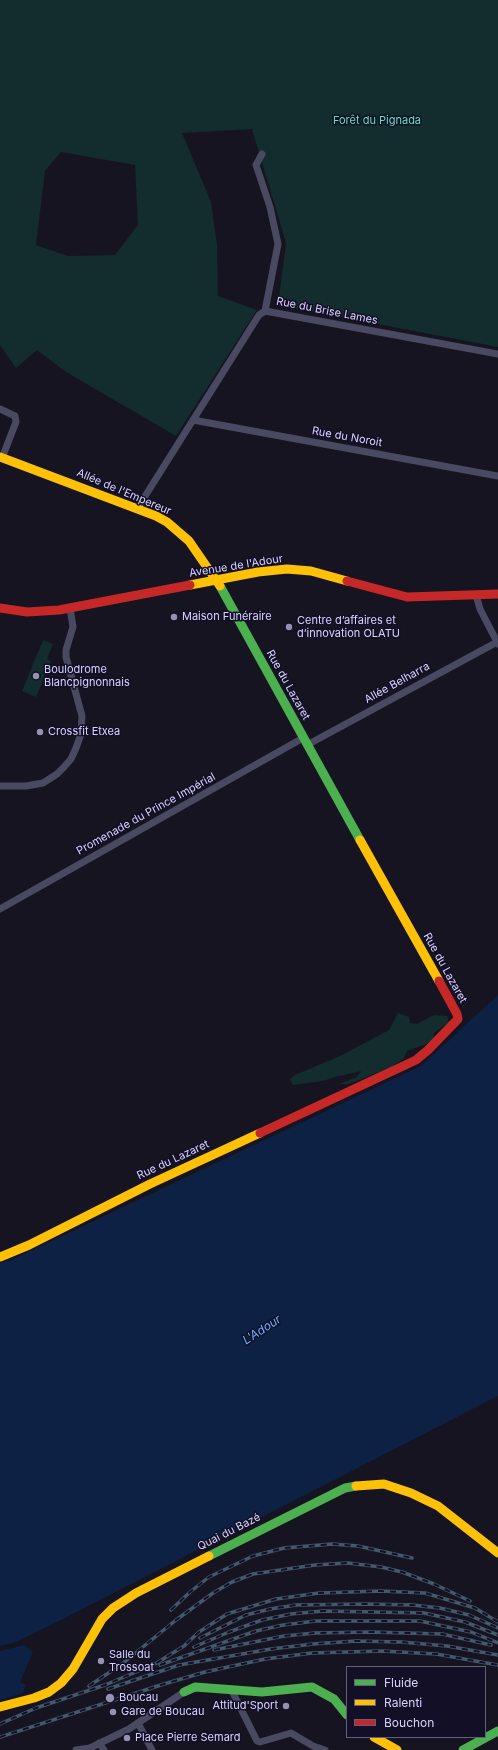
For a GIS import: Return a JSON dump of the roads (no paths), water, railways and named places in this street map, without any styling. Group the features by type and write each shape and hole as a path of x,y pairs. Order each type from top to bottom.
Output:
{"street":[{"path":"262,154 256,166 270,207 278,244 265,310"},
{"name":"Rue du Brise Lames","path":"137,508 259,315 265,310 498,354"},
{"path":"0,409 15,416 16,422 1,457"},
{"name":"Rue du Noroit","path":"193,420 498,476"},
{"name":"Allée de l'Empereur","path":"1,457 137,508 167,522 200,554 217,580"},
{"name":"Avenue de l'Adour","path":"0,608 27,612 70,608 217,580 279,570 302,570 326,574 407,597 498,594"},
{"name":"Rue du Lazaret","path":"0,1257 29,1245 150,1184 416,1060 433,1046 458,1019 457,1014 405,919 305,742 217,580"},
{"path":"476,595 480,609 497,643"},
{"path":"0,786 26,786 42,783 57,774 64,767 71,759 76,748 81,734 82,716 66,657 66,650 73,627 70,608"},
{"name":"Allée Belharra","path":"305,742 497,643"},
{"name":"Promenade du Prince Impérial","path":"0,909 305,742"},
{"name":"Quai du Bazé","path":"0,1708 34,1698 49,1692 61,1684 73,1669 102,1619 113,1608 136,1592 308,1505 346,1488 360,1484 384,1484 411,1493 438,1506 498,1553"},
{"path":"76,1750 84,1749 99,1743 138,1723 184,1692 195,1687 262,1692 305,1687 312,1688 334,1699 346,1714"},
{"path":"231,1689 257,1740 260,1742 291,1733 313,1746 325,1750"},
{"path":"138,1723 152,1750"},
{"path":"486,1738 498,1731"},
{"path":"375,1738 391,1749"},
{"path":"463,1750 485,1738"},
{"path":"99,1743 104,1750"}],"water":[{"name":"L'Adour","path":"498,995 498,1396 59,1621 16,1642 0,1646 0,1263 9,1261 421,1066"},
{"path":"24,1645 33,1652 20,1682 26,1685 23,1693 0,1700 0,1651"}],"railway":[{"path":"171,1610 209,1577 253,1556 284,1548 332,1544 358,1546 412,1558"},
{"path":"89,1686 122,1664 176,1620 213,1593 232,1582 253,1574 315,1565 348,1563 381,1567 402,1572 434,1584 470,1601"},
{"path":"0,1724 36,1708 105,1685 155,1664 184,1646 199,1632 227,1614 276,1599 319,1593 381,1591 425,1593 475,1608 498,1622"},
{"path":"200,1638 246,1615 296,1605 366,1604 412,1605 440,1608 469,1615 498,1628"},
{"path":"194,1647 262,1620 291,1614 323,1611 424,1613 465,1622 498,1635"},
{"path":"160,1665 256,1631 283,1625 316,1621 420,1621 471,1632 498,1643"},
{"path":"214,1650 284,1636 315,1633 370,1632 442,1634 491,1645"},
{"path":"108,1689 179,1665 271,1649 313,1644 356,1641 401,1642 447,1646 498,1655"},
{"path":"0,1737 164,1684 205,1672 265,1659 312,1653 382,1651 436,1654 498,1665"}],"place":[{"name":"Maison Funéraire","path":"174,617"},
{"name":"Centre d’affaires et d’innovation OLATU","path":"289,627"},
{"name":"Boulodrome Blancpignonnais","path":"36,676"},
{"name":"Crossfit Etxea","path":"40,732"},
{"name":"Salle du Trossoat","path":"101,1661"},
{"name":"Boucau","path":"110,1698"},
{"name":"Attitud'Sport","path":"286,1706"},
{"name":"Gare de Boucau","path":"113,1712"},
{"name":"Place Pierre Semard","path":"127,1738"}],"park label":[{"name":"Forêt du Pignada","path":"377,121"}]}
